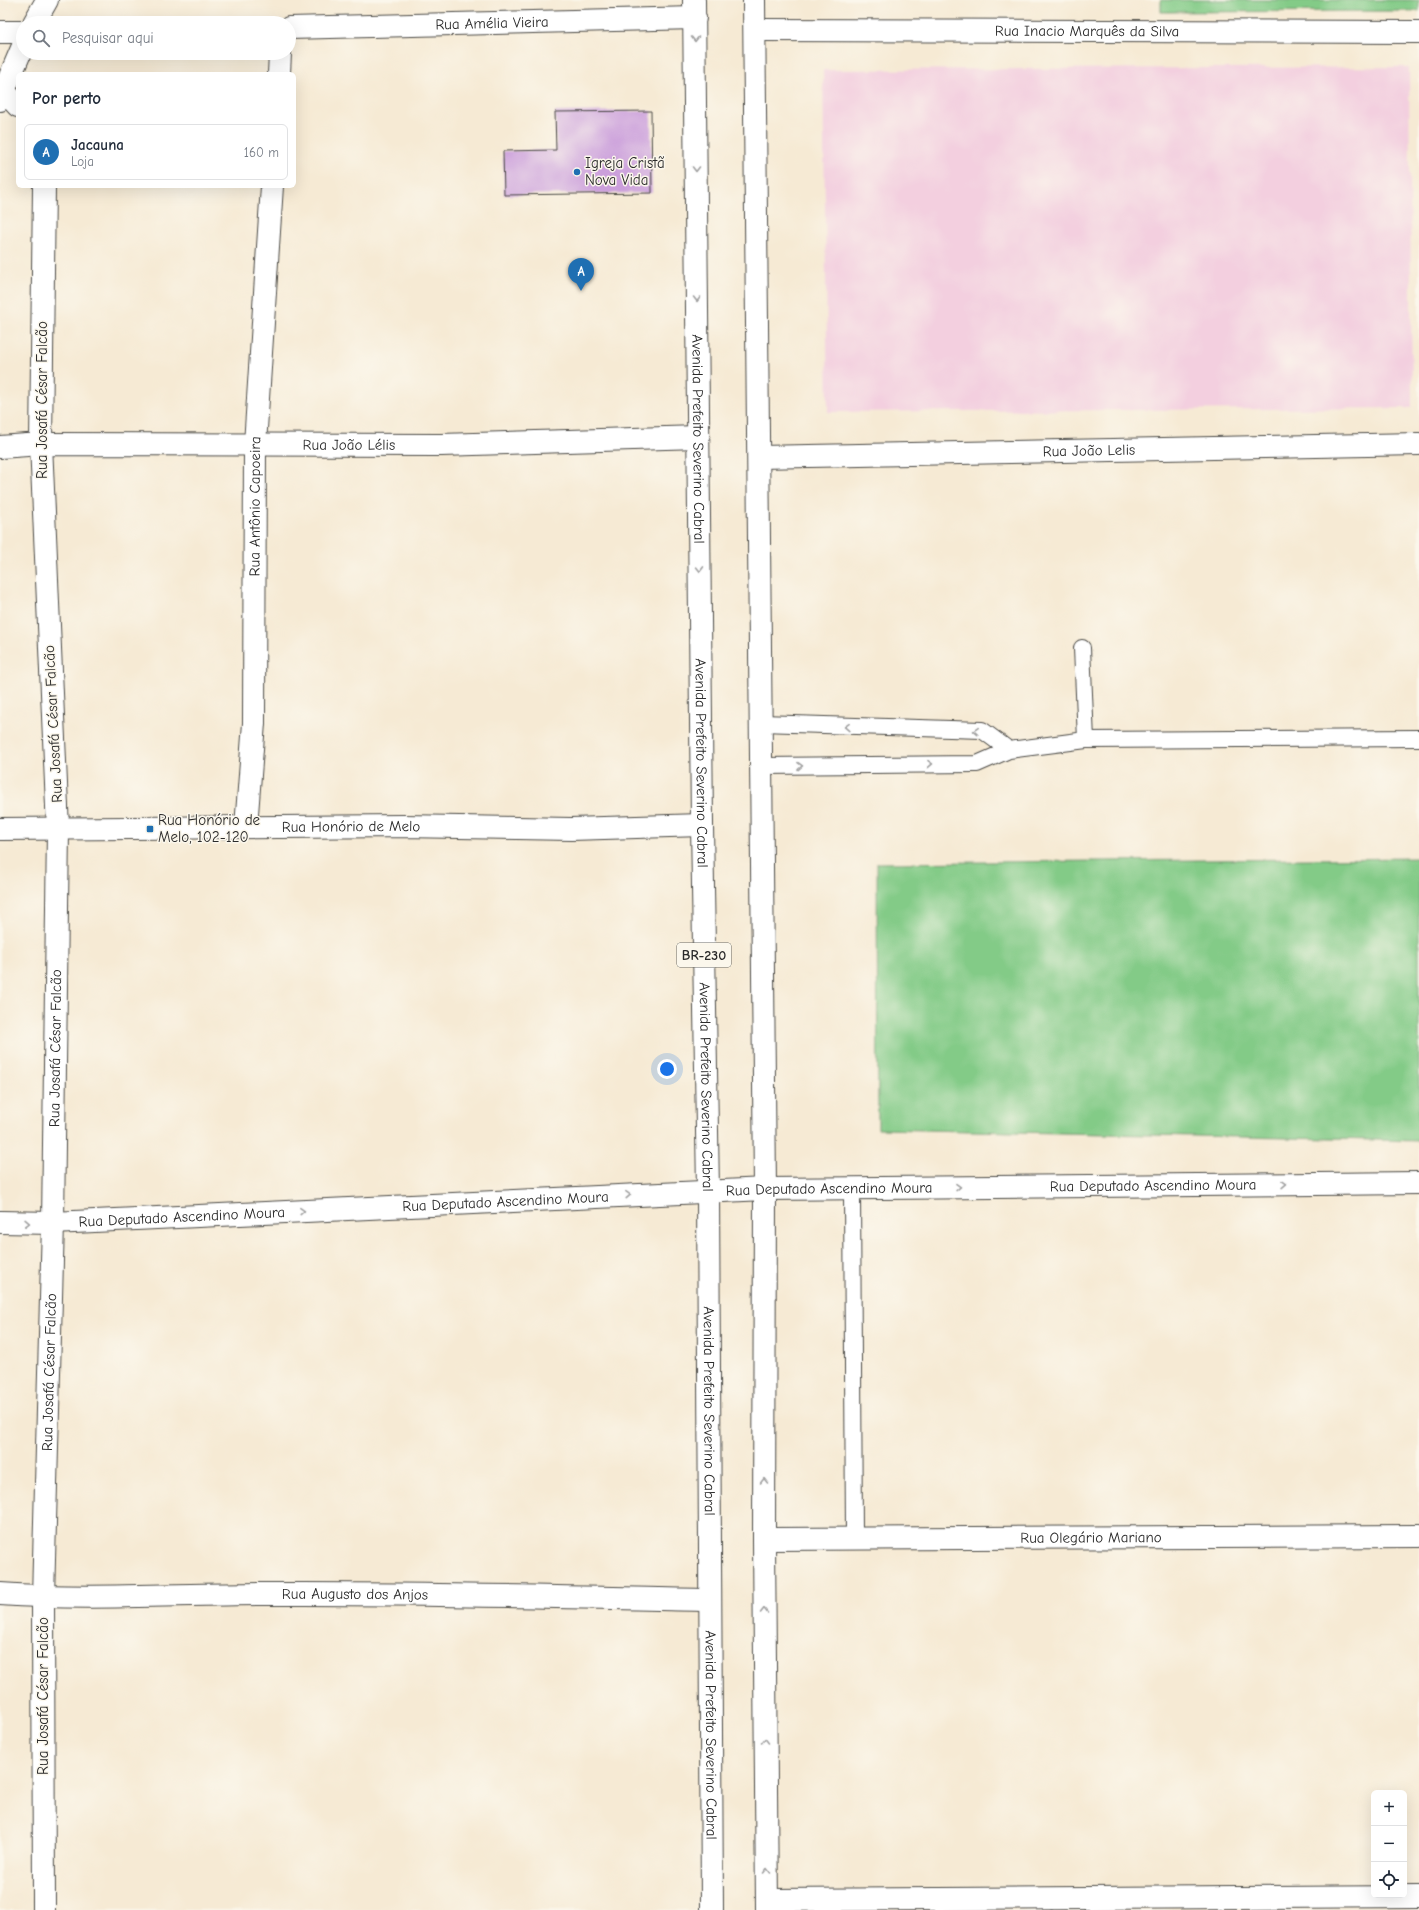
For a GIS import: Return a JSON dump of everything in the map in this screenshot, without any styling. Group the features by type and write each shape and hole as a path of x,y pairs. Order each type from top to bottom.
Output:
{"street":[{"path":"38,16 47,0"},
{"path":"754,0 765,1189 764,1539 767,1905 1419,1896"},
{"name":"Rua Amélia Vieira","path":"296,28 695,9"},
{"name":"Avenida Prefeito Severino Cabral","path":"695,9 702,824 708,1191 709,1600 712,1910"},
{"name":"Rua Inacio Marquês da Silva","path":"755,30 1419,32"},
{"path":"0,32 16,32"},
{"path":"7,99 19,60"},
{"path":"279,72 280,60"},
{"name":"Rua Josafá César Falcão","path":"44,188 40,444 58,829 53,1223 43,1597 44,1910"},
{"name":"Rua Antônio Capoeira","path":"246,826 254,723 255,444 272,188"},
{"name":"Rua João Lélis","path":"0,447 40,444 441,445 698,437"},
{"name":"Rua João Lelis","path":"759,457 1419,444"},
{"name":"Rua Honório de Melo","path":"0,829 403,826 571,829 702,824"},
{"name":"Rua Deputado Ascendino Moura","path":"0,1222 53,1223 765,1189 1419,1183"},
{"name":"Rua Olegário Mariano","path":"764,1539 1419,1536"},
{"name":"Rua Augusto dos Anjos","path":"0,1594 43,1597 268,1594 532,1596 709,1600"}],"lane":[{"path":"1082,648 1086,740"},
{"path":"761,723 982,730 1009,750"},
{"path":"761,766 977,764 1009,750 1086,740 1419,738"},
{"path":"852,1188 854,1538"}],"shaded area":[{"path":"1409,67 1412,408 828,412 823,70"}],"green space":[{"path":"1161,0 1419,0 1419,11 1161,12"},
{"path":"1419,858 1419,1141 878,1129 877,863"}],"building":[{"name":"Igreja Cristã Nova Vida","path":"651,111 652,193 504,195 503,151 556,150 555,112"}],"place":[{"name":"Igreja Cristã Nova Vida","path":"577,172"},
{"name":"Jacauna","path":"581,291"},
{"name":"Rua Honório de Melo, 102-120","path":"150,829"}]}
